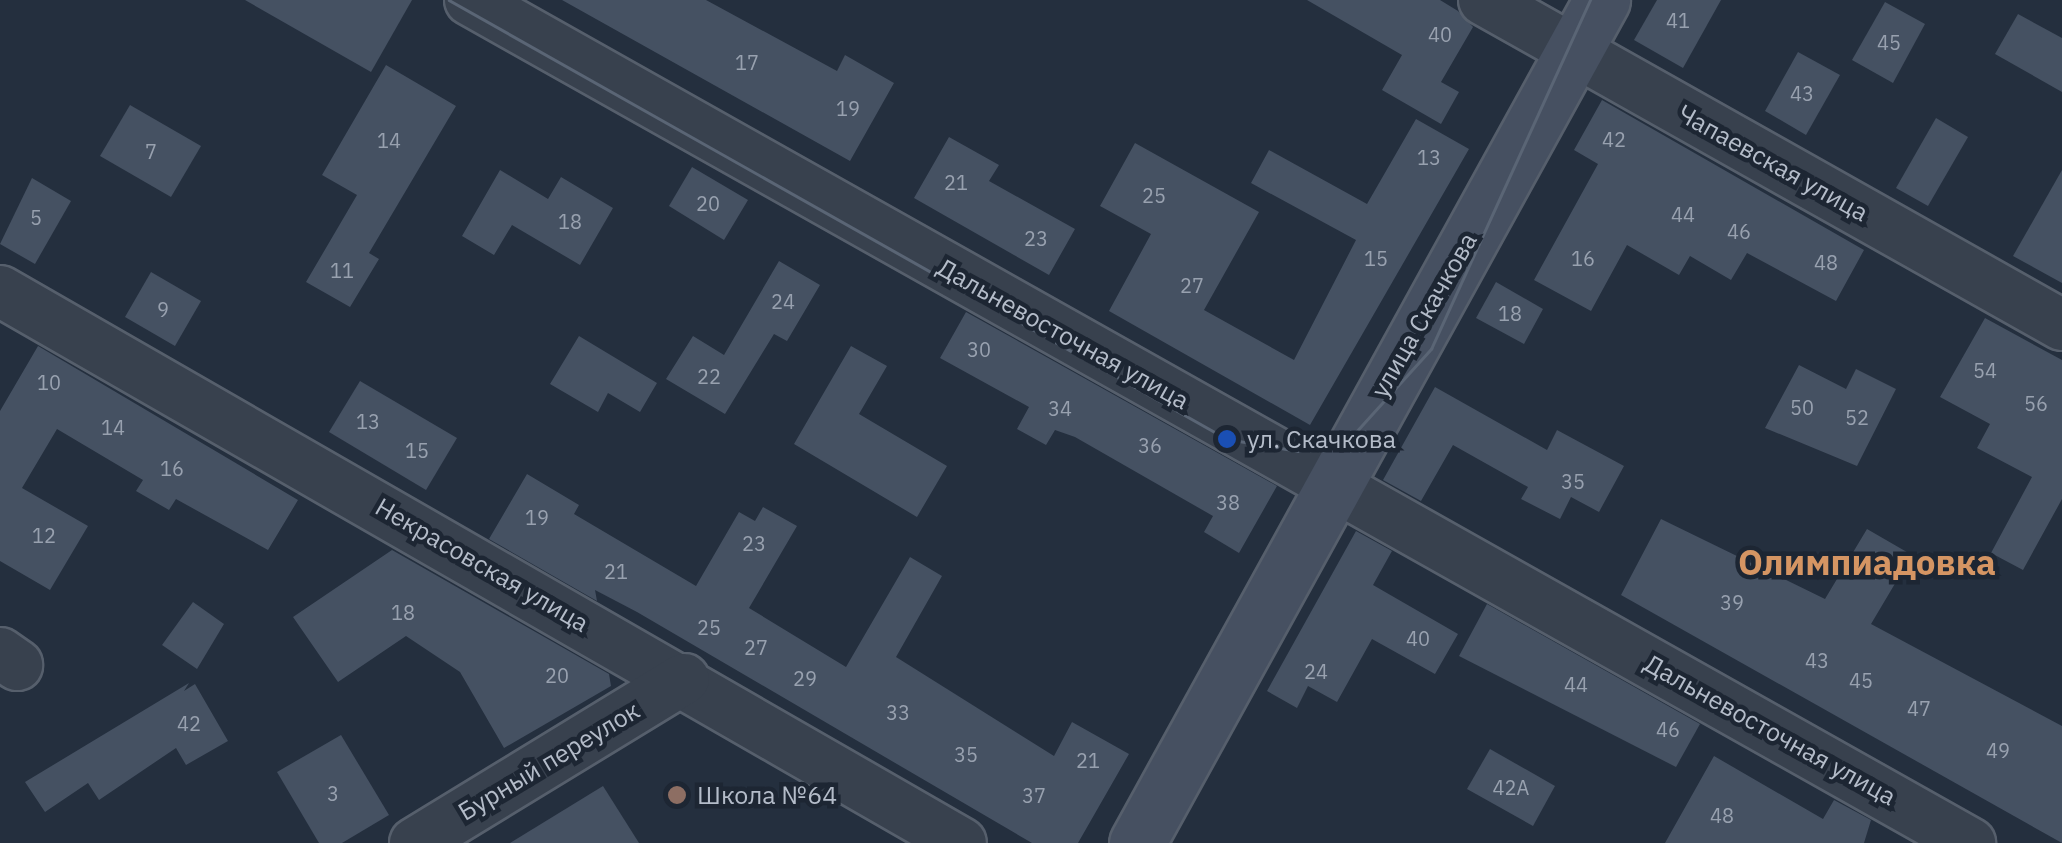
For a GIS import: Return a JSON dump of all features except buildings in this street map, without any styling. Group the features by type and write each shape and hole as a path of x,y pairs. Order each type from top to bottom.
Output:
{"street":[{"name":"Дальневосточная улица","path":"470,0 1970,843"},
{"name":"Чапаевская улица","path":"1484,0 2062,326"},
{"name":"улица Скачкова","path":"1137,843 1328,482 1602,0"},
{"name":"Некрасовская улица","path":"0,290 684,679 961,843"},
{"name":"Бурный переулок","path":"415,843 684,679"}],"tram line":[{"path":"449,0 1227,439 1298,451 1354,434 1431,349 1590,0"}],"place":[{"name":"ул. Скачкова","path":"1227,439"},
{"name":"Школа №64","path":"677,795"}],"district":[{"name":"Олимпиадовка","path":"1867,562"}]}
